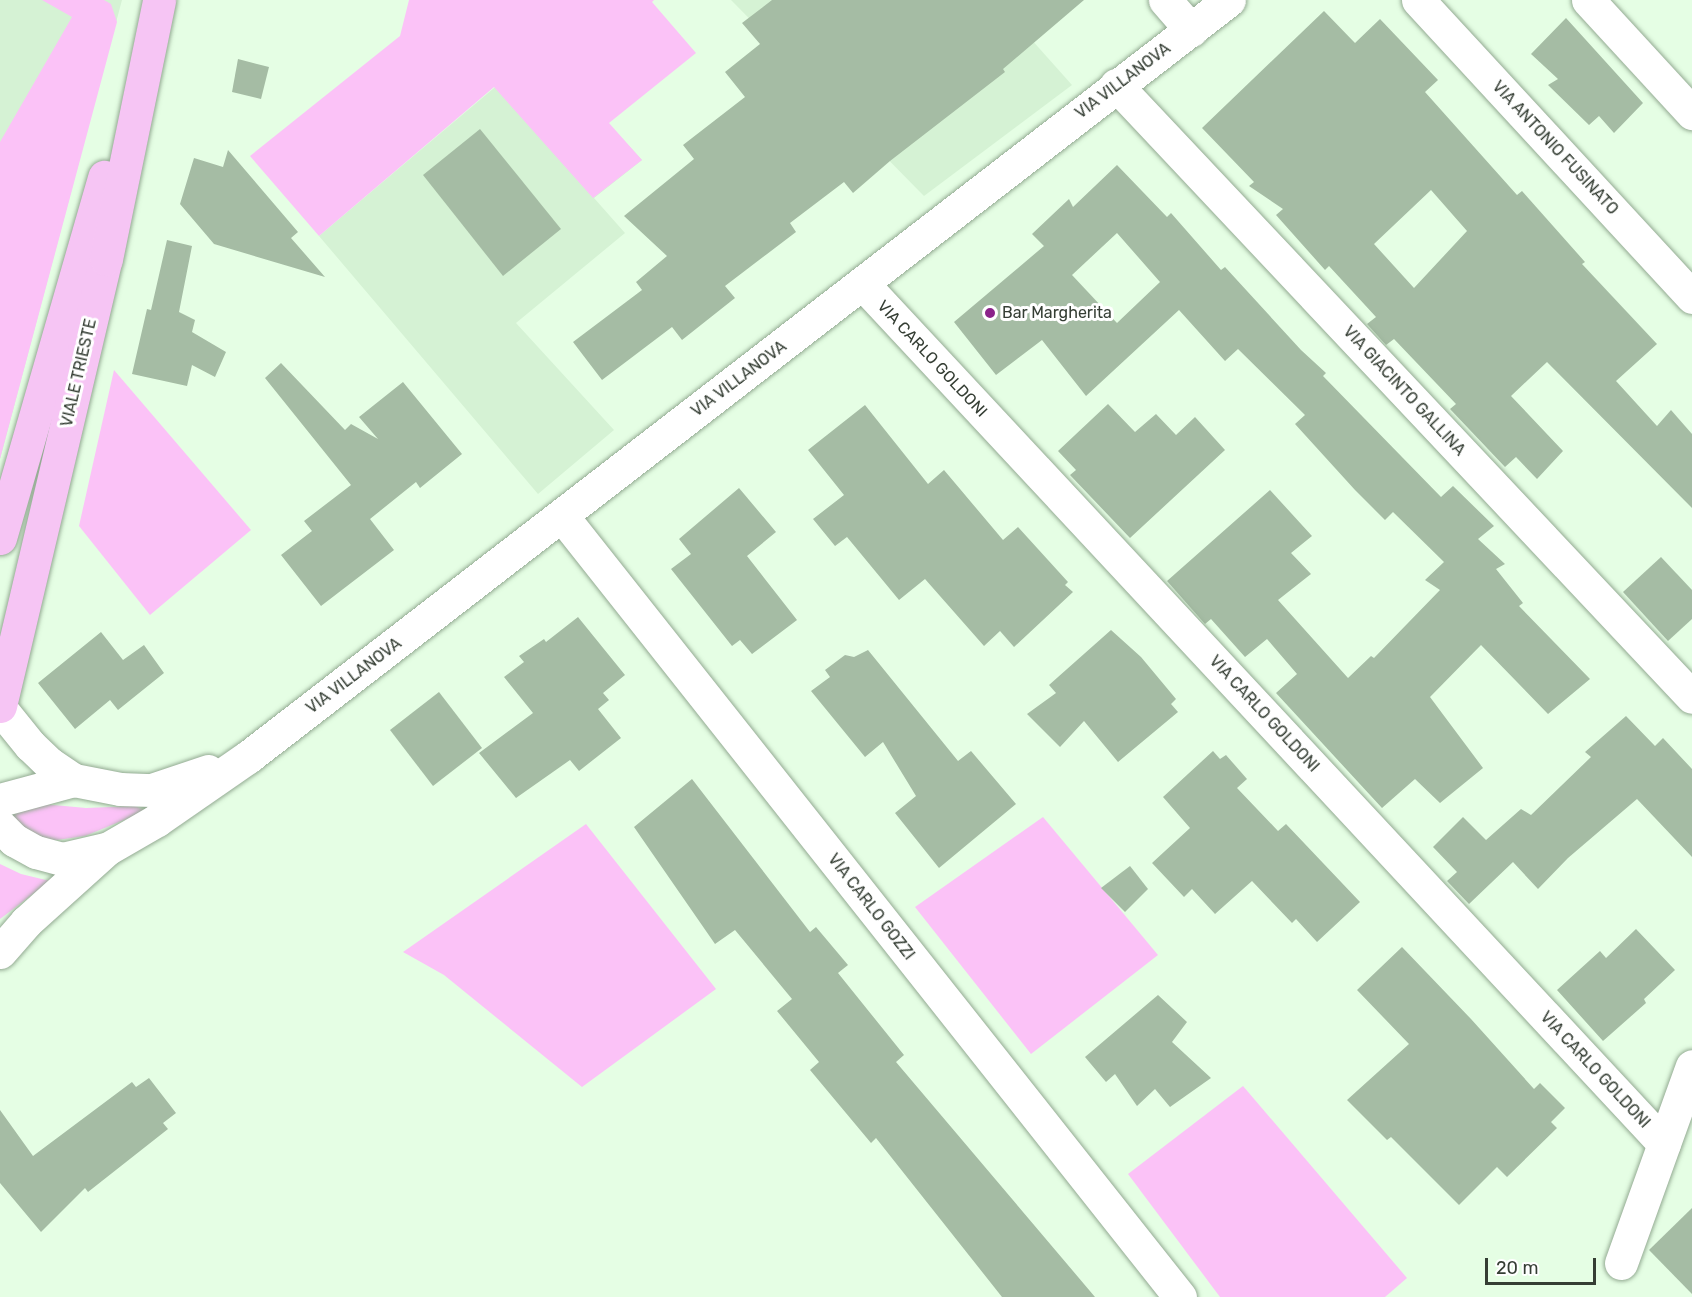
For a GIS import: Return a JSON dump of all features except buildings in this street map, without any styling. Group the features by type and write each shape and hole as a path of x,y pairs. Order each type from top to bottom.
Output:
{"main road":[{"name":"VIALE TRIESTE","path":"0,707 105,259 159,0"},
{"name":"VIALE TRIESTE","path":"0,538 5,505 90,219 150,39"}],"street":[{"path":"1165,0 1191,30"},
{"name":"VIA VILLANOVA","path":"0,952 26,922 107,849 157,820 248,757 1229,0"},
{"name":"VIA ANTONIO FUSINATO","path":"1418,0 1692,297"},
{"path":"1588,0 1692,112"},
{"name":"VIA GIACINTO GALLINA","path":"1116,86 1692,697"},
{"name":"VIA CARLO GOLDONI","path":"863,284 1664,1144"},
{"name":"VIA CARLO GOZZI","path":"562,516 1180,1297"},
{"name":"VIA VILLANOVA","path":"0,707 30,745 50,765 74,780 120,789 152,789 248,757"},
{"name":"VIA VILLANOVA","path":"0,800 74,780"},
{"name":"VIA VILLANOVA","path":"0,826 14,840 36,852 62,859 107,849"},
{"path":"1621,1263 1692,1066"}],"shaded area":[{"path":"0,0 122,0 0,459"},
{"path":"42,0 104,0 111,4 117,22 0,459 0,142 72,17"},
{"path":"409,0 654,0 652,2 696,53 609,123 642,160 593,198 494,87 319,236 250,156 400,36"},
{"path":"731,0 996,0 1072,85 924,196"},
{"path":"540,49 642,160 594,198 625,233 516,323 614,430 538,494 319,236"},
{"path":"114,370 251,530 150,615 79,526"},
{"path":"32,803 86,808 135,806 146,811 85,836 57,840 38,839 12,820 9,806"},
{"path":"1043,817 1158,955 1031,1054 915,907"},
{"path":"586,824 716,989 582,1087 444,975 403,952"},
{"path":"0,864 21,874 50,881 0,919"},
{"path":"1243,1086 1407,1278 1385,1297 1220,1297 1128,1174"}],"place":[{"name":"Bar Margherita","path":"990,313"}]}
